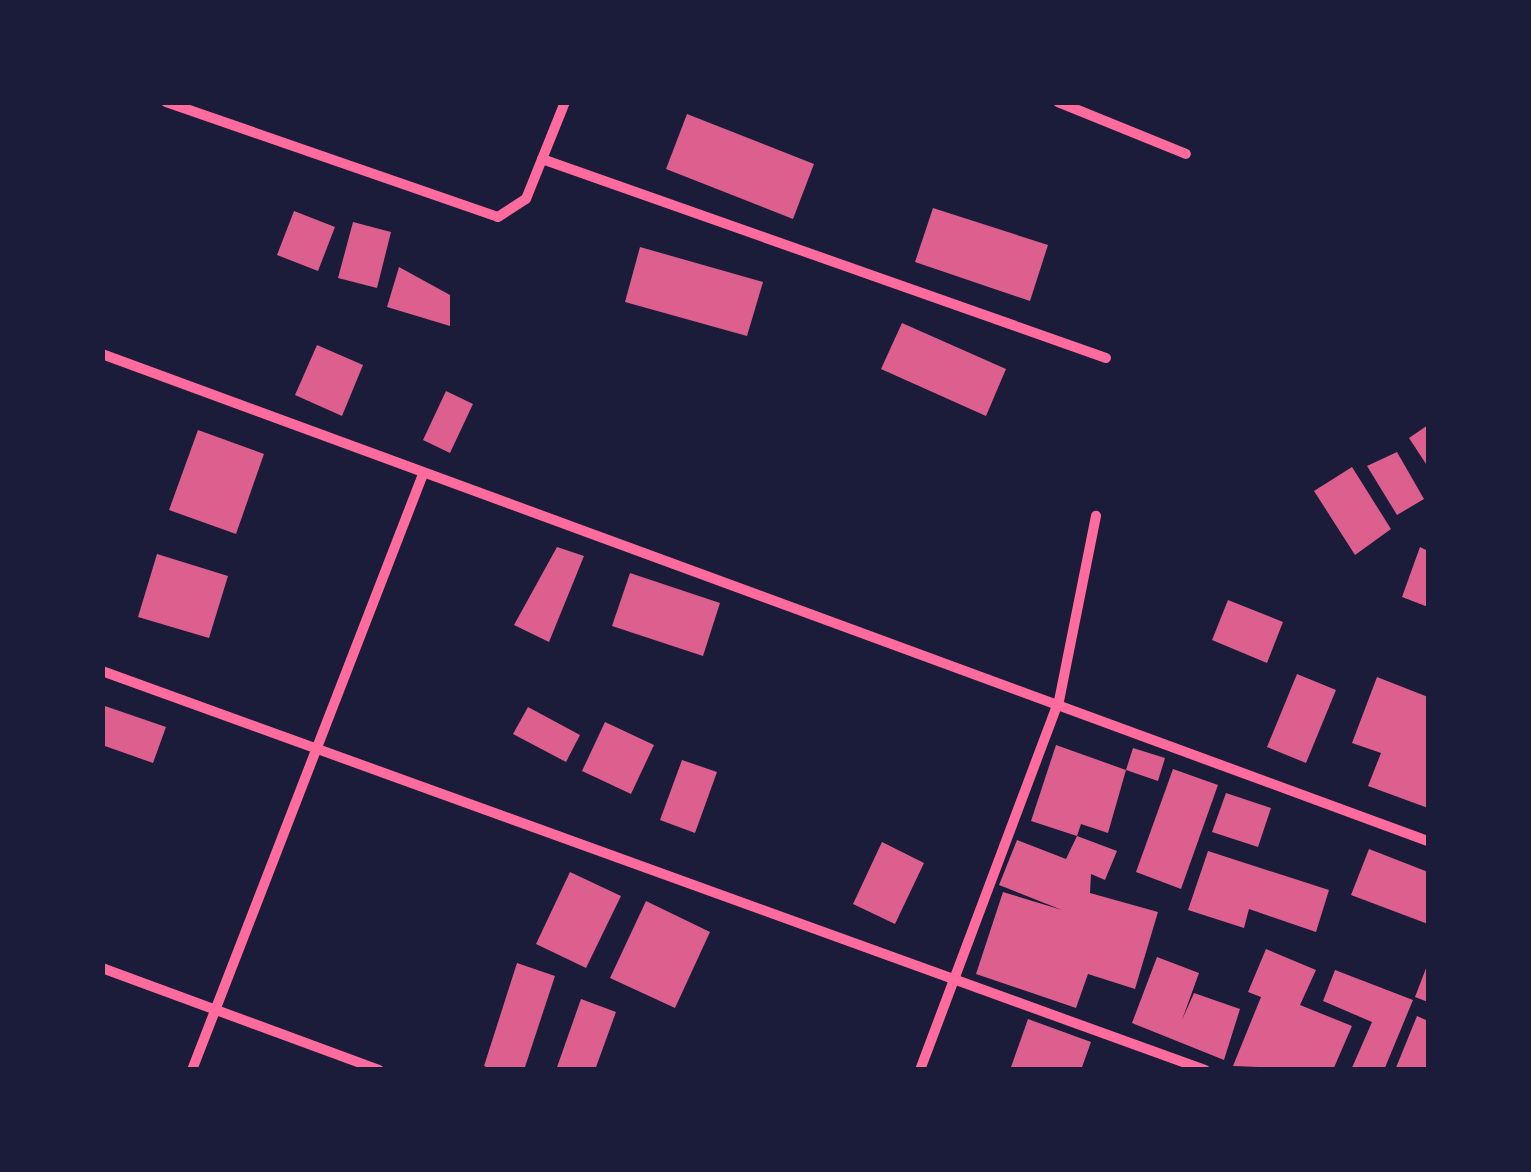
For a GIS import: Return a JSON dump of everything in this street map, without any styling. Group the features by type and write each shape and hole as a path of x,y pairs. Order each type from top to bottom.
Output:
{"street":[{"path":"166,102 480,216 512,214 542,159 565,102"},
{"path":"1058,102 1186,154"},
{"path":"542,159 1106,358"},
{"path":"102,354 423,474 1059,701 1428,841"},
{"path":"192,1070 423,474"},
{"path":"920,1070 1059,701 1096,516"},
{"path":"102,671 316,745 1205,1070"},
{"path":"102,968 379,1070"}],"building":[{"path":"687,114 814,164 793,219 666,169"},
{"path":"933,208 1048,245 1030,301 915,262"},
{"path":"294,211 335,227 318,271 277,255"},
{"path":"353,222 391,232 377,288 338,278"},
{"path":"640,247 763,282 747,336 625,302"},
{"path":"399,267 450,295 450,326 387,307"},
{"path":"902,323 1006,369 986,416 881,369"},
{"path":"317,345 363,365 342,416 295,395"},
{"path":"446,391 473,404 450,453 423,440"},
{"path":"1428,425 1428,467 1409,438"},
{"path":"198,430 264,454 236,534 169,510"},
{"path":"1397,452 1424,499 1397,515 1367,466"},
{"path":"1352,467 1391,529 1355,555 1314,491"},
{"path":"557,547 584,556 549,642 514,625"},
{"path":"1420,547 1428,551 1428,607 1402,597"},
{"path":"157,554 228,576 209,638 138,617"},
{"path":"630,573 720,603 703,656 612,626"},
{"path":"1228,600 1283,622 1267,663 1212,640"},
{"path":"1297,674 1336,690 1306,763 1267,747"},
{"path":"1377,677 1428,697 1428,808 1368,786 1381,753 1352,743"},
{"path":"102,705 166,727 153,763 102,745"},
{"path":"528,707 580,735 566,762 513,734"},
{"path":"605,722 654,745 631,794 582,771"},
{"path":"1056,745 1126,770 1108,833 1081,824 1077,836 1031,821"},
{"path":"1133,748 1165,758 1158,781 1126,770"},
{"path":"682,760 717,772 695,833 660,820"},
{"path":"1173,769 1218,785 1181,889 1136,872"},
{"path":"1226,793 1271,808 1258,847 1212,832"},
{"path":"1077,836 1117,851 1105,880 1091,874 1090,893 1158,912 1135,989 1088,974 1076,1008 976,974 1003,892 1062,910 999,885 1017,840 1066,859"},
{"path":"882,842 924,863 895,924 853,904"},
{"path":"1369,849 1428,872 1428,924 1351,895"},
{"path":"1208,851 1329,890 1316,932 1249,909 1244,928 1188,910"},
{"path":"570,872 621,896 586,968 536,944"},
{"path":"646,901 710,932 675,1008 610,978"},
{"path":"1266,949 1316,970 1300,1005 1352,1026 1333,1070 1233,1066 1261,997 1248,992"},
{"path":"1157,957 1199,973 1182,1020 1194,993 1240,1009 1224,1060 1132,1023"},
{"path":"517,963 555,976 524,1070 493,1070 484,1066"},
{"path":"1428,963 1428,1002 1415,997"},
{"path":"1335,970 1413,1000 1384,1070 1351,1070 1372,1022 1323,1001"},
{"path":"581,999 616,1012 595,1070 556,1070"},
{"path":"1417,1016 1428,1021 1428,1070 1395,1070"},
{"path":"1028,1019 1091,1042 1081,1070 1010,1070"}]}
